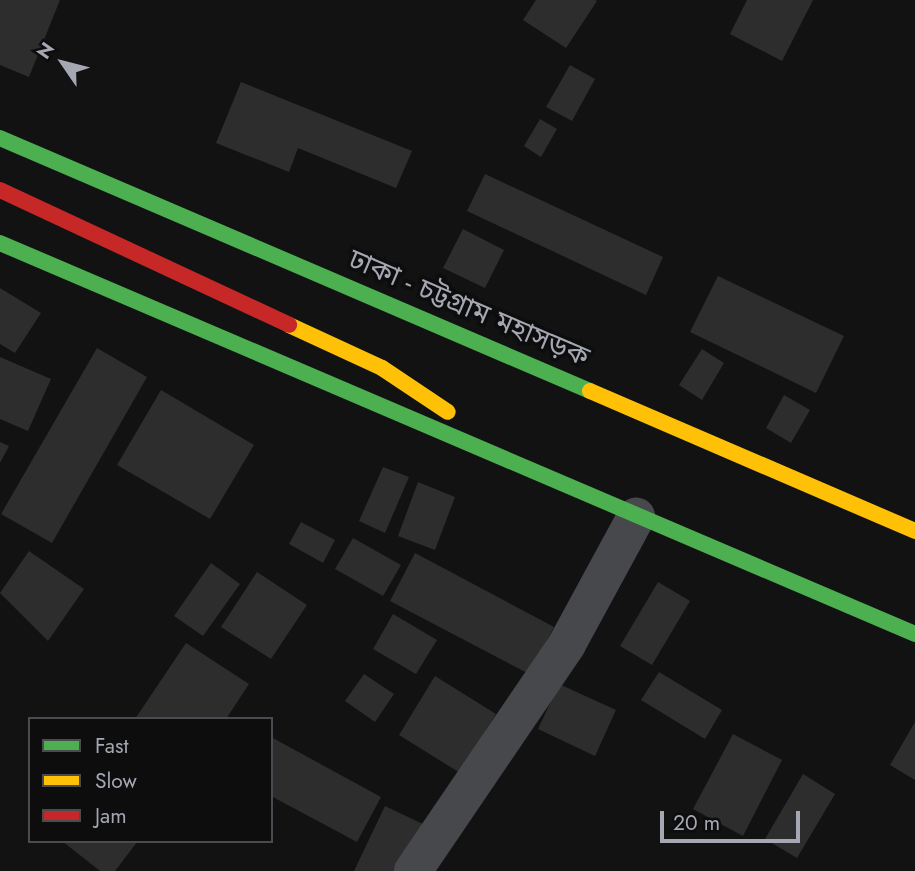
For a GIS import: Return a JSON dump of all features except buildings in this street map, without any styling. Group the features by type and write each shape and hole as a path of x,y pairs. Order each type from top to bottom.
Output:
{"highway":[{"name":"ঢাকা - চট্টগ্রাম মহাসড়ক","path":"0,138 915,531"},
{"path":"0,190 382,368 541,472"},
{"path":"0,243 541,472 636,517 915,635"}],"street":[{"path":"413,871 566,644 636,517"}],"traffic: fast":[{"path":"0,138 590,391"},
{"path":"0,243 915,634"}],"traffic: slow":[{"path":"289,325 382,368 448,412"},
{"path":"590,391 915,531"}],"traffic: jam":[{"path":"0,190 289,325"}]}
